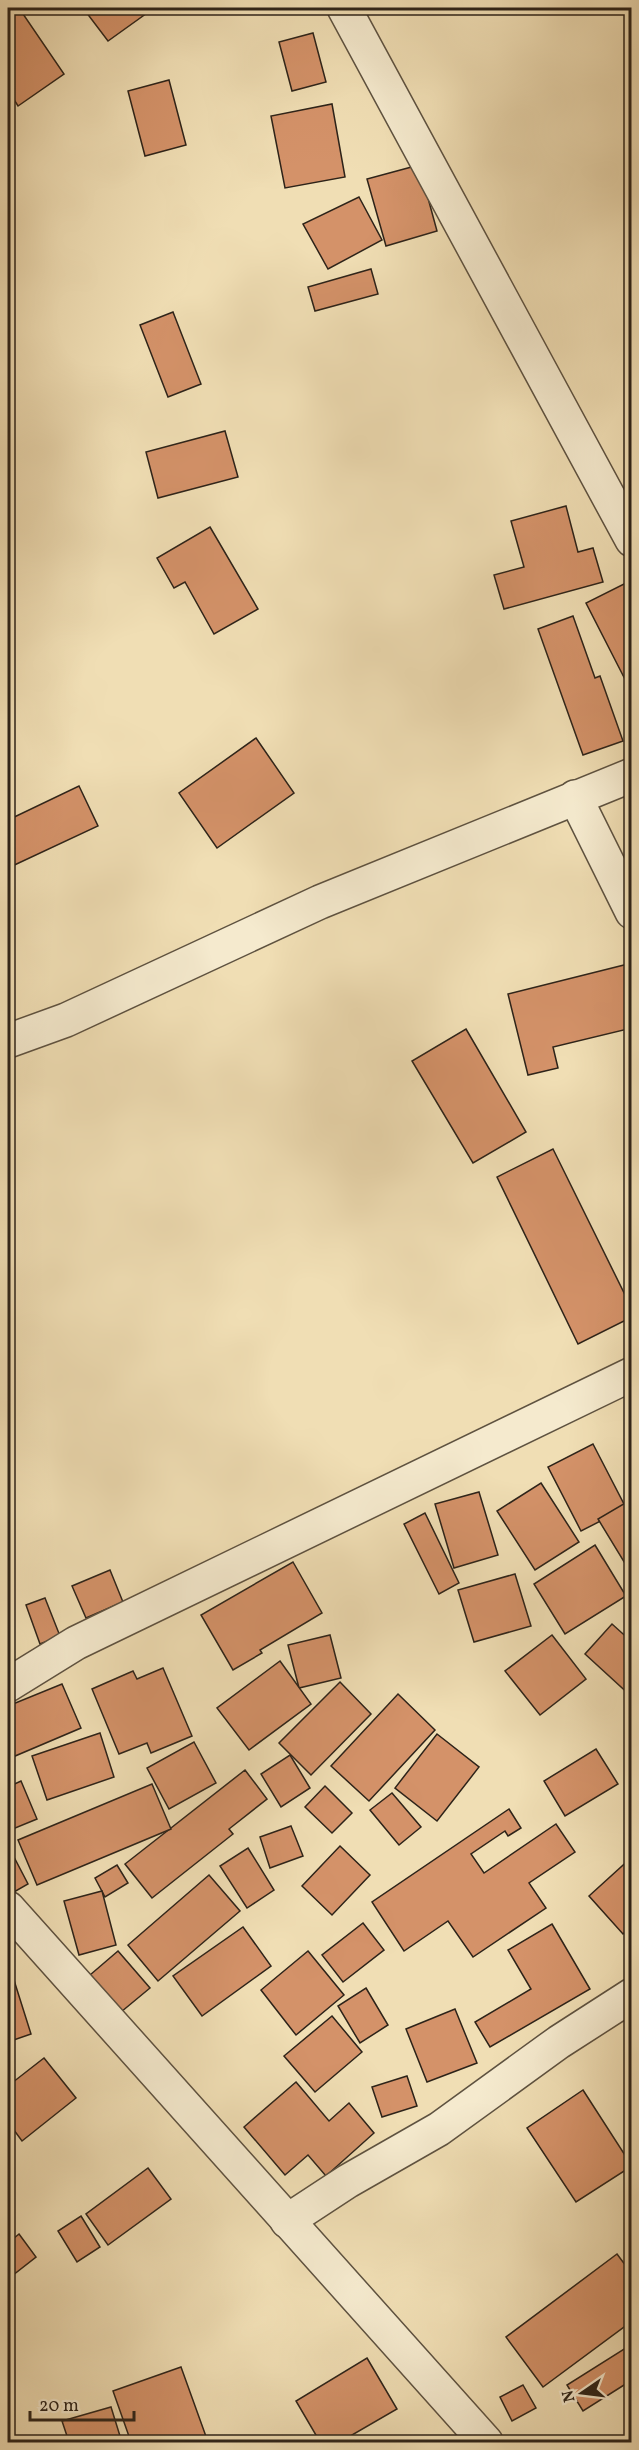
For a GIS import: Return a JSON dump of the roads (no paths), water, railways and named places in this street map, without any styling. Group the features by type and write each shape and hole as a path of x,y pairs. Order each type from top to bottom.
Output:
{"street":[{"path":"344,8 632,540"},
{"path":"8,1041 66,1020 320,902 632,774"},
{"path":"575,797 632,912"},
{"path":"8,1684 76,1644 632,1374"},
{"path":"8,1908 486,2442"},
{"path":"287,2221 348,2181 440,2129 558,2042 632,1995"}]}
